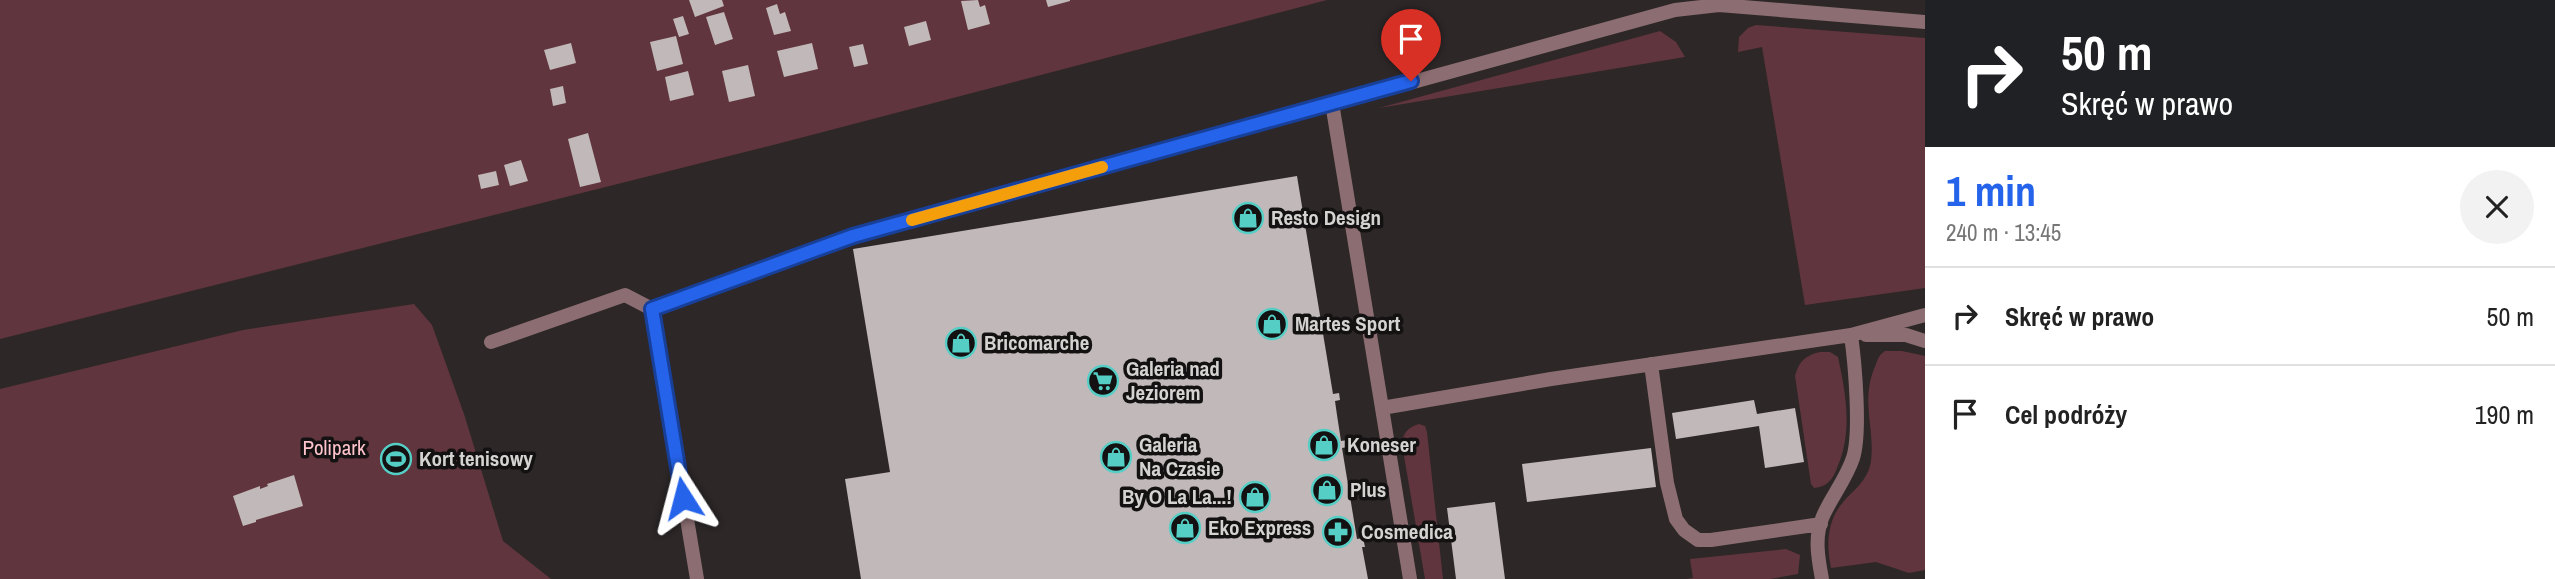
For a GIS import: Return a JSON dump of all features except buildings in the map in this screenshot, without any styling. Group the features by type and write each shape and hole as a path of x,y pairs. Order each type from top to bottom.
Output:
{"lane":[{"path":"491,342 625,295 652,309 853,236 1675,10 1719,5 1925,22"},
{"path":"1332,103 1410,579"},
{"path":"652,309 697,579"},
{"path":"1382,408 1850,335 1925,314"},
{"path":"1850,335 1906,335 1925,341"},
{"path":"1822,579 1817,554 1822,520 1854,456 1857,432 1850,335"},
{"path":"1651,364 1667,483 1675,519 1684,530 1698,540 1712,540 1822,520"}],"green space":[{"path":"0,0 1327,0 777,144 0,339"},
{"path":"1756,25 1925,38 1925,288 1805,305 1762,47 1738,52 1739,37 1748,28"},
{"path":"1660,31 1676,42 1685,57 1379,108"},
{"name":"Polipark","path":"414,304 432,325 464,414 503,541 551,579 0,579 0,389 243,330"},
{"path":"1885,351 1902,351 1925,356 1925,570 1909,573 1876,562 1831,568 1828,541 1831,524 1838,508 1864,479 1871,461 1868,404 1870,381 1877,361"},
{"path":"1820,352 1830,352 1838,357 1845,399 1846,427 1842,454 1834,476 1826,484 1814,488 1811,484 1795,376 1804,360"},
{"path":"1419,424 1425,426 1427,432 1443,579 1425,579 1402,444 1407,431"},
{"path":"1786,549 1800,555 1798,574 1770,579 1686,579 1693,578 1690,559"}],"slow traffic":[{"path":"912,220 1102,167"}],"place":[{"name":"Resto Design","path":"1248,218"},
{"name":"Martes Sport","path":"1272,324"},
{"name":"Bricomarche","path":"961,343"},
{"name":"Galeria nad Jeziorem","path":"1103,381"},
{"name":"Koneser","path":"1324,445"},
{"name":"Galeria Na Czasie","path":"1116,457"},
{"name":"Kort tenisowy","path":"396,459"},
{"name":"Plus","path":"1327,490"},
{"name":"By O La La...!","path":"1255,497"},
{"name":"Eko Express","path":"1185,528"},
{"name":"Cosmedica","path":"1338,532"}],"route":[{"path":"683,498 652,309 853,236 1411,81"}]}
